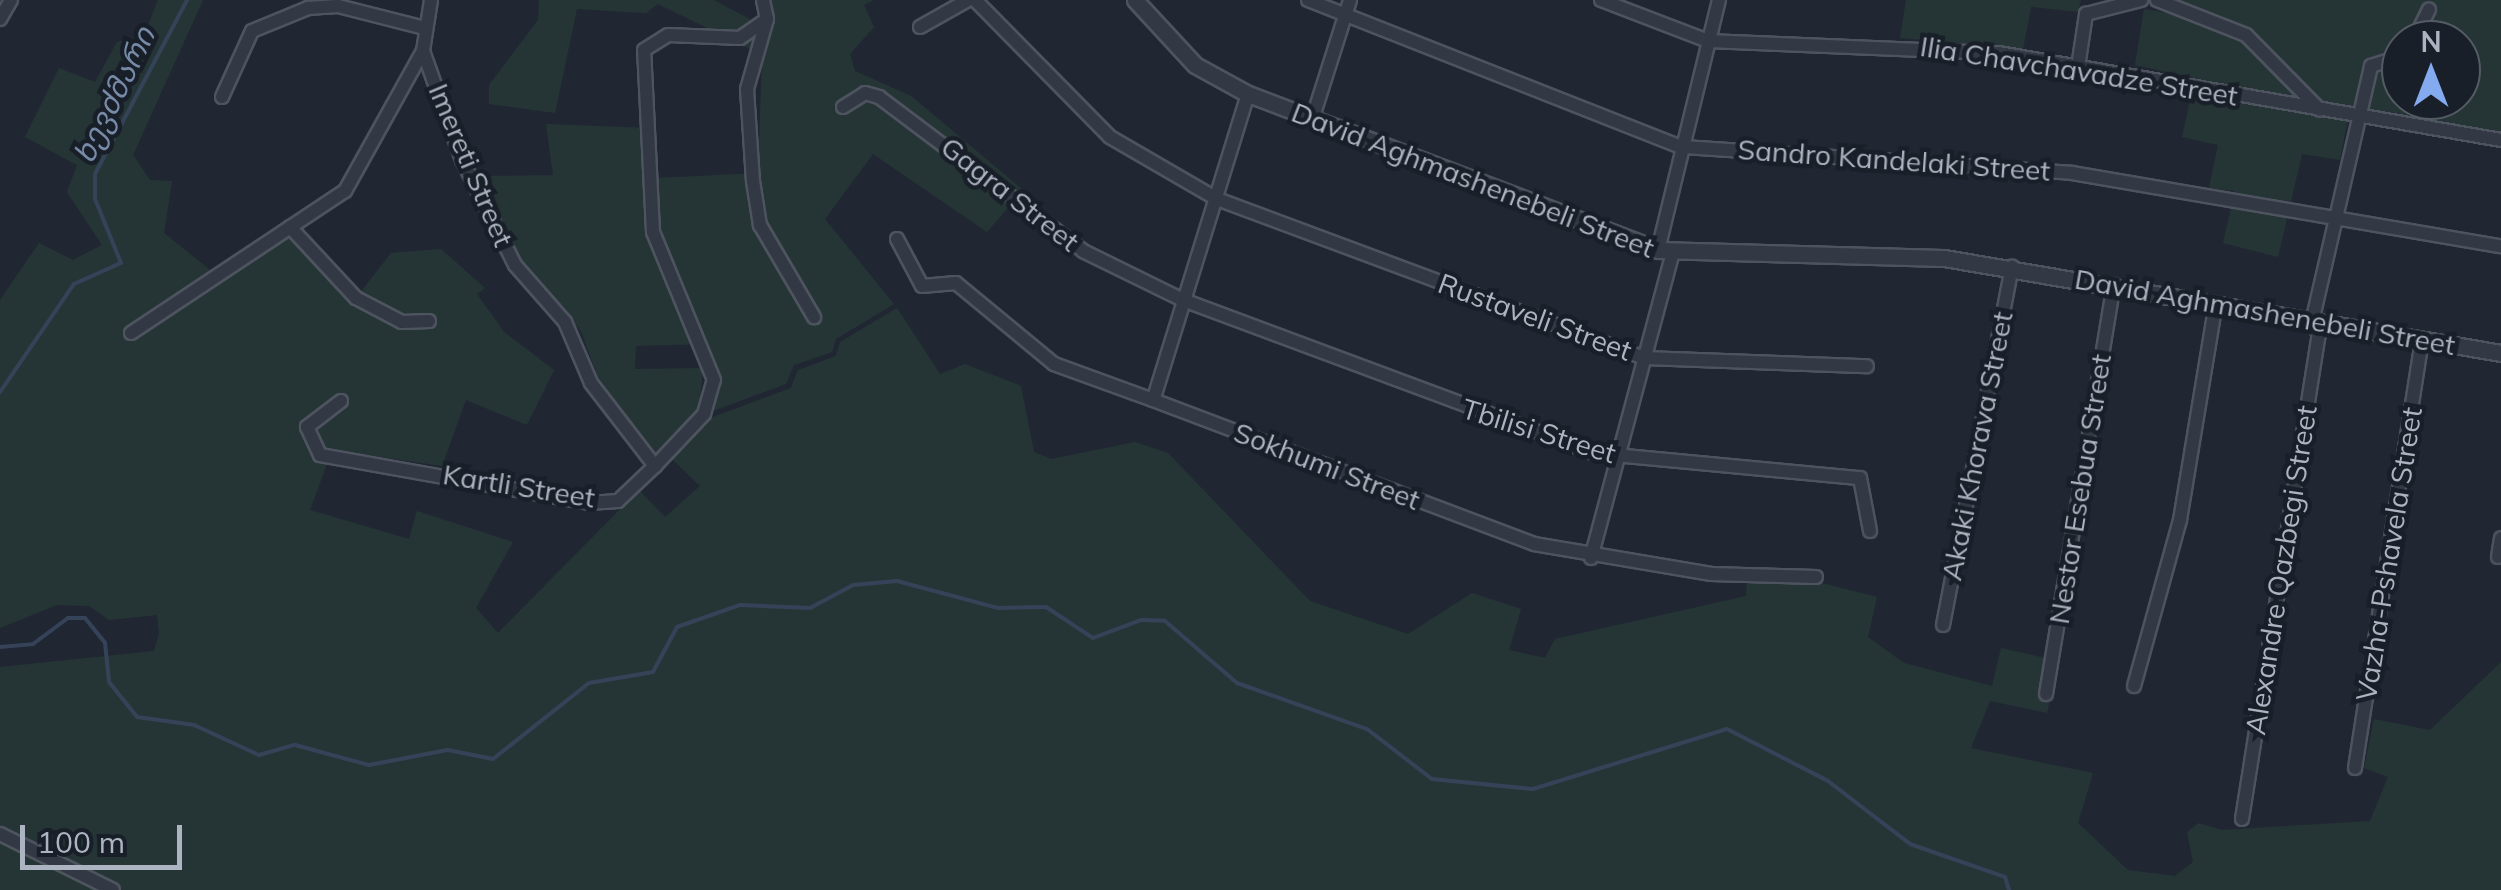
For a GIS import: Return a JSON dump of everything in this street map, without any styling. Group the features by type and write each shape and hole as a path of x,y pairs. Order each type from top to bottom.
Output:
{"street":[{"path":"0,19 11,0"},
{"name":"Imereti Street","path":"431,0 422,51 514,265 565,322 592,383 654,466"},
{"path":"763,0 767,18 747,89 760,225 814,317"},
{"path":"920,27 972,0"},
{"name":"Rustaveli Street","path":"972,0 1076,110 1217,199 1644,358 1867,366"},
{"name":"David Aghmashenebeli Street","path":"1136,0 1195,65 1248,94 1666,252 2012,266 2501,353"},
{"name":"Sandro Kandelaki Street","path":"1308,0 1345,20 1682,147 2054,171 2501,246"},
{"path":"1312,120 1350,0"},
{"name":"Ilia Chavchavadze Street","path":"1601,0 1708,41 1919,45 2078,66 2501,140"},
{"path":"1591,558 1644,358 1682,147 1718,0"},
{"path":"2078,66 2086,14 2141,0"},
{"path":"2157,0 2246,35 2320,110"},
{"path":"222,97 252,31 295,13 338,6 425,28"},
{"path":"2423,20 2428,8"},
{"name":"Kartli Street","path":"341,402 307,427 320,455 590,502 618,500 704,414 714,380 653,232 644,50 668,36 725,44 767,18"},
{"path":"131,332 345,190 422,51"},
{"name":"Alexandre Qazbegi Street","path":"2242,819 2319,335 2312,322 2360,115 2375,59 2381,58"},
{"name":"Gagra Street","path":"843,108 865,93 879,97 1083,251 1184,300"},
{"path":"1153,400 1248,94"},
{"path":"290,227 356,298 402,322 430,321"},
{"name":"Sokhumi Street","path":"896,239 922,286 956,283 1054,364 1591,558 1816,576"},
{"name":"Akaki Khorava Street","path":"1943,625 2012,266"},
{"name":"Nestor Esebua Street","path":"2046,694 2114,284"},
{"name":"Tbilisi Street","path":"1184,300 1529,434 1619,458 1860,478 1870,531"},
{"path":"2134,686 2180,520 2216,303"},
{"name":"Vazha-Pshavela Street","path":"2356,768 2422,340"},
{"path":"2498,558 2501,538"},
{"path":"0,834 112,890"}],"shaded area":[{"path":"158,0 203,0 133,155 150,180 172,181 164,233 210,270 127,325 137,337 289,237 353,302 391,253 441,249 485,288 477,294 504,332 554,370 527,425 466,400 442,466 332,450 310,510 409,539 417,511 513,542 476,608 498,633 639,490 665,517 700,486 672,459 710,418 791,388 798,370 836,356 840,342 897,308 940,374 965,364 1021,386 1034,452 1051,459 1135,442 1168,453 1310,601 1408,634 1472,593 1521,609 1509,650 1545,658 1555,639 1746,596 1747,580 1818,582 1877,597 1868,637 1904,663 1992,686 2001,648 2058,661 2047,713 1990,701 1971,748 2093,773 2078,823 2128,870 2175,876 2193,862 2187,832 2199,823 2222,830 2370,821 2388,777 2364,768 2374,719 2430,730 2501,662 2501,890 0,890 0,667 154,651 159,634 157,615 109,620 89,606 57,605 0,628 0,300 39,243 73,260 102,245 67,192 77,165 25,137 59,68 95,82 117,42 144,36"},
{"path":"539,0 714,0 755,22 775,20 770,0 874,0 864,5 874,27 850,54 855,71 911,96 1023,190 987,232 873,154 825,219 894,304 836,339 832,352 794,365 786,384 710,412 705,344 636,346 635,369 703,368 699,410 653,455 597,375 581,331 521,260 481,176 553,175 546,124 648,128 655,178 758,173 762,55 658,4 646,13 577,9 555,113 489,104 489,85 538,20"},
{"path":"1906,0 2081,0 2078,12 2031,7 2023,49 1900,38"},
{"path":"2170,0 2501,0 2501,134 2423,120 2481,120 2481,20 2381,20 2381,113 2350,107 2340,160 2302,154 2278,257 2223,243 2235,191 2209,188 2218,145 2182,137 2195,78 2135,65 2144,9 2167,13"}],"waterway":[{"name":"ხევძმარი","path":"0,392 74,284 121,263 95,199 95,174 187,0"},
{"path":"0,647 33,644 68,618 85,618 105,643 109,682 137,717 194,725 259,755 295,745 369,765 448,750 493,759 589,683 653,672 677,627 740,605 810,608 853,585 897,581 998,608 1046,607 1093,638 1141,620 1165,621 1237,683 1367,729 1432,779 1533,789 1727,729 1828,781 1910,844 2005,877 2009,890"}]}
